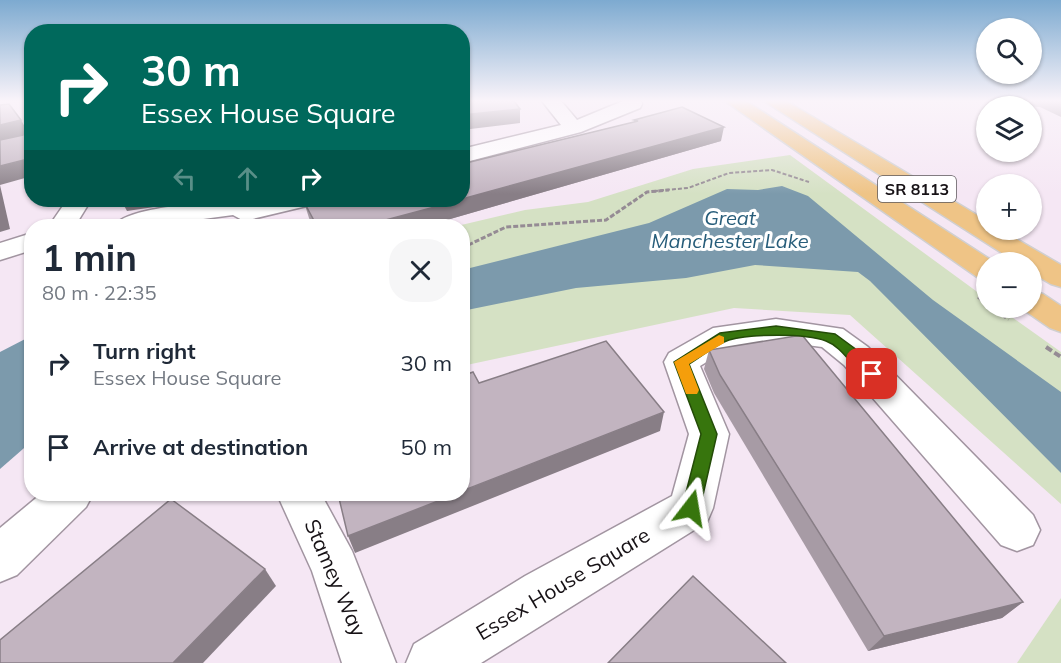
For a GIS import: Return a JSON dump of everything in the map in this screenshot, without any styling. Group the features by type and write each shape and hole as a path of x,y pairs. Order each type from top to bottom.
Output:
{"main road":[{"name":"SR 8113","path":"780,132 976,264"},
{"name":"SR 8113","path":"823,132 1061,278"},
{"path":"1042,308 1061,321"}],"street":[{"path":"470,154 560,132"},
{"path":"230,219 273,207"},
{"path":"159,219 244,214"},
{"path":"0,252 24,244"},
{"name":"Essex House Square","path":"433,663 691,508 709,434 681,362 725,336 776,330 831,337 856,357 1017,530"},
{"path":"0,559 63,501"},
{"name":"Stamey Way","path":"302,501 335,567 369,663"}],"path":[{"path":"470,245 506,227 606,220 647,192 688,188 729,173 772,170 818,185"}],"green space":[{"path":"790,155 976,291 976,318 1013,318 1061,352 1061,504 850,315 734,308 470,364 470,223 525,210 588,202 693,169"},
{"path":"1061,598 1061,663 1017,663"}],"water":[{"name":"Great Manchester Lake","path":"782,186 808,196 933,300 1061,392 1061,473 870,281 858,272 755,265 686,278 576,288 470,309 470,268 649,223 727,189 758,190"},
{"path":"24,340 24,448 0,469 0,352"}],"building":[{"path":"24,132 24,160 0,166 0,140 23,135"},
{"path":"593,132 706,132 470,197 470,162"},
{"path":"307,207 435,207 389,219 313,219"},
{"path":"802,335 1023,602 884,636 720,375 709,350"},
{"path":"606,341 664,412 470,488 470,373 473,372 479,383"},
{"path":"169,501 174,501 265,569 173,663 0,663 0,640"},
{"path":"340,501 438,501 348,536"},
{"path":"693,576 786,663 608,663"}],"slow traffic":[{"path":"692,390 681,362 719,340"}],"route":[{"path":"691,508 709,434 681,362 725,336 776,330 831,337 856,357 872,374"}]}
